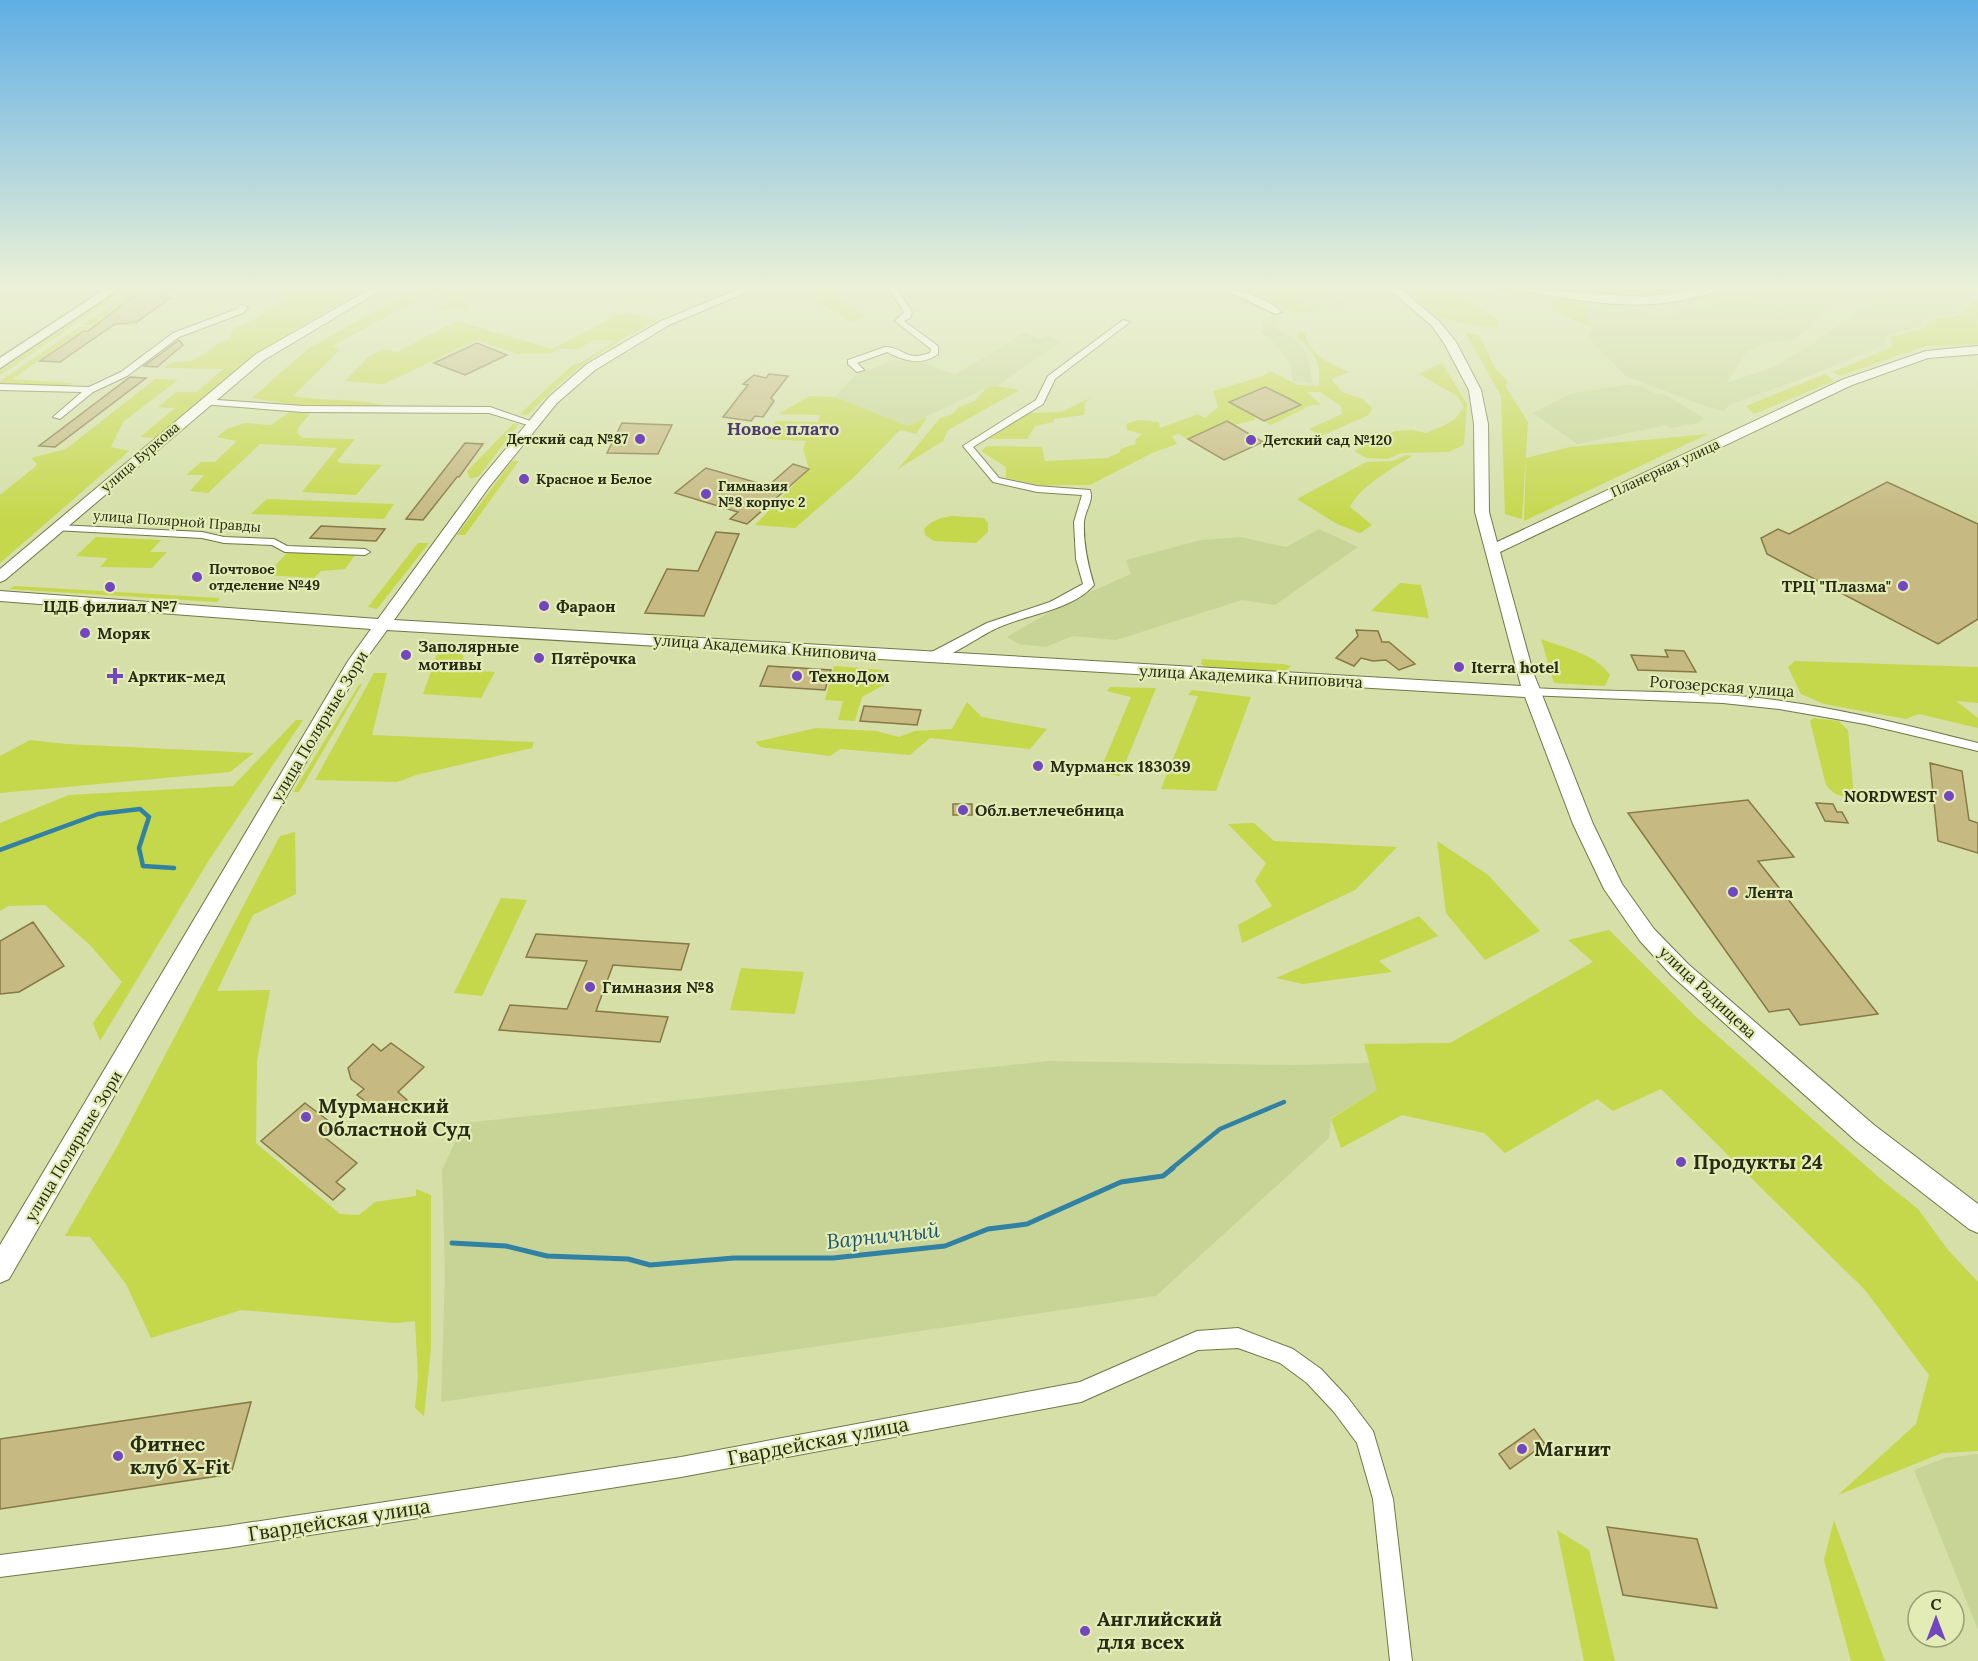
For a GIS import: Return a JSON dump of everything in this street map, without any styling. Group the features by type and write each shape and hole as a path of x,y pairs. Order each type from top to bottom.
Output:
{"main road":[{"name":"улица Буркова","path":"0,577 204,402 250,367"},
{"name":"улица Полярные Зори","path":"0,1270 356,661 466,508 531,423 581,374 592,367"},
{"path":"1462,367 1474,390 1481,424 1484,519 1531,692"},
{"name":"Планерная улица","path":"1493,550 1848,382 1893,367"},
{"path":"1484,519 1500,534 1515,536 1529,532"},
{"name":"улица Академика Книповича","path":"0,596 382,624 1531,692"},
{"name":"улица Радищева","path":"1531,692 1562,775 1614,890 1647,935 1680,970 1865,1134 1978,1220"}],"street":[{"path":"57,417 90,390 124,374 134,367"},
{"path":"856,367 860,370"},
{"path":"930,658 952,649 970,636 993,625 1071,597 1089,585 1081,559 1079,522 1087,499 1087,492 1037,489 996,480 968,446 1040,402 1051,378 1066,367"},
{"path":"0,387 90,390"},
{"path":"204,402 303,409 490,410 531,423"},
{"name":"улица Полярной Правды","path":"57,528 202,536 224,540 274,542 285,549 364,552"},
{"name":"Рогозерская улица","path":"1531,692 1732,700 1775,704 1842,716 1978,747"},
{"name":"Гвардейская улица","path":"0,1566 250,1534 681,1467 1081,1392 1197,1341 1238,1338 1286,1356 1314,1376 1341,1405 1366,1438 1383,1499 1401,1661"}],"shaded area":[{"path":"878,367 932,367 955,375 969,367 1025,367 997,386 986,388 907,426 835,397 860,370 871,370"},
{"path":"1291,367 1310,367 1312,383 1293,381"},
{"path":"1617,367 1737,367 1727,383 1774,367 1832,367 1731,404 1723,411 1626,376"},
{"path":"1626,385 1641,386 1654,393 1666,395 1705,419 1698,423 1670,428 1667,425 1577,444 1533,413 1570,394"},
{"path":"1319,529 1358,547 1275,605 1242,600 1116,640 1073,636 1046,647 1019,644 1007,637 1063,604 1131,574 1126,560 1201,540 1241,537 1286,547"},
{"path":"1049,1061 1295,1065 1370,1063 1378,1090 1331,1118 1329,1138 1156,1296 441,1402 445,1272 442,1170 464,1123"},
{"path":"1978,1454 1978,1630 1966,1600 1966,1589 1962,1589 1914,1470 1945,1458"}],"green space":[{"path":"7,367 13,367 0,375 0,371"},
{"path":"21,367 30,367 12,379 73,383 69,386 0,384 0,381"},
{"path":"242,367 155,438 140,437 175,408 158,407 176,392 197,392 223,369 164,368"},
{"path":"288,367 323,367 293,396 368,402 392,408 302,406 252,398"},
{"path":"359,367 421,367 384,384 345,381"},
{"path":"570,367 581,367 557,386 528,415 520,414"},
{"path":"1318,367 1337,367 1349,372 1331,379 1342,392 1363,399 1372,408 1369,415 1321,436 1309,429 1342,414 1341,406 1320,392 1307,392 1321,405 1312,405 1271,425 1264,421 1301,405 1265,387 1230,401 1255,416 1255,420 1233,425 1227,421 1188,439 1179,434 1172,436 1177,444 1152,453 1090,485 1039,485 1006,478 1006,467 981,451 987,446 1042,447 1045,461 1107,458 1120,452 1120,449 1136,444 1135,440 1142,434 1127,430 1126,424 1138,420 1159,422 1160,428 1198,414 1205,418 1218,407 1213,391 1263,376 1270,371 1298,385 1319,386"},
{"path":"1435,367 1444,367 1467,404 1464,445 1449,452 1401,453 1388,459 1366,458 1354,451 1395,431 1412,430 1426,433 1455,419 1464,407 1457,396 1419,374"},
{"path":"1484,367 1494,367 1508,382 1505,386 1528,422 1522,519 1505,514 1501,396"},
{"path":"1846,367 1867,367 1840,376 1833,372"},
{"path":"1825,374 1834,381 1754,414 1746,406"},
{"path":"155,379 178,380 123,422 111,447 129,451 0,563 0,495 35,467 37,464 31,458 66,449"},
{"path":"997,386 1020,390 948,430 943,441 898,469 940,418 951,415 959,407 975,401 986,388"},
{"path":"810,396 835,397 907,426 927,417 916,434 900,430 854,477 795,528 755,525 809,469 803,449 806,441 766,439 776,421 818,422 820,415 778,414"},
{"path":"1092,397 1085,402 1084,415 1054,419 1054,422 1035,426 1027,439 988,439 1030,413 1061,412"},
{"path":"291,411 310,414 298,428 298,434 303,438 355,439 337,461 340,463 382,465 356,495 302,492 337,448 260,444 208,493 190,491 204,475 186,475 201,462 215,462 237,441 217,437 227,429 245,423 271,425"},
{"path":"513,424 519,424 479,476 470,479 467,471"},
{"path":"1708,434 1524,521 1526,458 1570,447"},
{"path":"1406,455 1412,456 1386,472 1354,500 1350,507 1372,525 1360,533 1337,524 1297,499 1366,462 1393,461"},
{"path":"512,461 519,461 465,535 457,535"},
{"path":"267,499 394,504 384,519 251,514"},
{"path":"952,516 984,518 988,523 988,532 976,543 934,541 925,535 924,529 930,523"},
{"path":"96,537 161,540 150,552 167,552 152,568 100,567 108,558 76,556"},
{"path":"418,543 429,543 377,609 368,607"},
{"path":"289,551 355,555 345,569 321,571 314,578 266,575"},
{"path":"1400,583 1421,585 1429,618 1371,611"},
{"path":"15,586 219,598 218,602 9,589"},
{"path":"1541,639 1579,652 1597,662 1610,675 1605,686 1554,683"},
{"path":"440,646 459,646 468,670 495,672 481,698 423,694"},
{"path":"1202,659 1291,666 1284,672 1207,668 1201,664"},
{"path":"1795,661 1978,667 1978,703 1956,701 1978,718 1978,728 1919,714 1906,719 1824,704 1801,694 1788,667"},
{"path":"834,666 882,670 889,682 862,697 855,721 838,720 843,701 825,700"},
{"path":"374,673 387,673 372,735 534,742 532,748 416,775 397,782 315,780"},
{"path":"362,684 299,792 293,792 359,685"},
{"path":"1110,687 1156,688 1120,776 1099,773 1131,697 1107,691"},
{"path":"1192,690 1251,697 1216,791 1161,789 1198,696 1188,695"},
{"path":"967,702 982,717 1047,729 1030,749 930,738 910,755 840,749 830,756 761,747 755,742 816,728 876,731 899,737 915,731 952,729"},
{"path":"1814,718 1838,721 1848,730 1854,797 1838,795 1826,785 1810,721"},
{"path":"296,720 303,720 209,860 100,1041 93,1023 122,982 91,946 45,905 8,906 0,911 0,823 69,795 233,786"},
{"path":"30,740 66,744 254,753 230,772 0,793 0,756"},
{"path":"1254,823 1274,841 1397,847 1355,890 1242,943 1238,925 1272,906 1255,881 1266,863 1228,824"},
{"path":"295,832 296,894 253,915 217,991 270,990 257,1061 256,1143 340,1214 359,1215 375,1202 416,1196 416,1189 431,1195 431,1348 424,1416 415,1408 418,1377 415,1321 395,1323 241,1310 151,1338 126,1284 90,1237 65,1236 118,1145 280,836"},
{"path":"1437,841 1488,875 1540,931 1485,960 1446,913"},
{"path":"501,898 527,900 482,996 454,993"},
{"path":"1419,916 1438,936 1379,961 1392,972 1303,984 1276,978"},
{"path":"1609,930 1696,1017 1918,1209 1948,1250 1978,1282 1978,1451 1942,1453 1838,1495 1916,1424 1929,1375 1865,1290 1661,1089 1613,1111 1597,1099 1505,1153 1484,1133 1402,1115 1341,1148 1331,1119 1377,1090 1364,1044 1450,1043 1593,962 1568,940"},
{"path":"741,968 804,972 795,1014 730,1010"},
{"path":"1834,1520 1885,1661 1851,1661 1824,1560"},
{"path":"1557,1530 1589,1550 1615,1661 1584,1661"}],"building":[{"path":"443,367 483,367 465,375"},
{"path":"769,374 788,376 771,398 774,401 763,417 755,416 751,421 723,417 748,385 743,384 754,375 766,378"},
{"path":"130,377 146,378 55,447 39,446"},
{"path":"1265,387 1301,405 1264,421 1229,402"},
{"name":"Детский сад №120","path":"1227,421 1263,442 1224,460 1188,439"},
{"name":"Детский сад №87","path":"622,423 672,425 658,454 607,453"},
{"path":"465,443 483,444 423,520 406,519"},
{"name":"Гимназия №8 корпус 2","path":"793,464 809,469 747,524 730,519 738,512 675,493 706,468 768,486"},
{"name":"ТРЦ \"Плазма\"","path":"1887,482 1978,524 1978,619 1938,644 1767,554 1761,538 1778,529 1789,534"},
{"path":"321,526 385,529 376,541 310,538"},
{"path":"716,532 739,534 704,616 645,613 667,569 698,571"},
{"path":"1356,630 1378,631 1382,642 1389,642 1415,664 1399,670 1386,660 1373,661 1361,658 1354,666 1336,658 1358,636"},
{"path":"1665,650 1684,651 1696,672 1638,670 1631,655 1668,657"},
{"name":"ТехноДом","path":"768,666 831,670 825,690 760,686"},
{"path":"864,706 921,710 917,725 860,721"},
{"name":"NORDWEST","path":"1930,763 1962,771 1969,820 1978,823 1978,853 1938,841"},
{"name":"Лента","path":"1748,800 1794,857 1758,861 1878,1014 1800,1025 1789,1009 1769,1012 1628,813"},
{"path":"1816,803 1833,804 1837,812 1842,812 1848,823 1825,821"},
{"name":"Обл.ветлечебница","path":"953,804 972,804 972,815 953,815"},
{"path":"33,922 64,966 19,992 0,994 0,941"},
{"name":"Гимназия №8","path":"536,934 689,944 681,970 613,965 596,1011 668,1017 660,1042 499,1030 510,1005 567,1009 587,961 526,957"},
{"path":"391,1043 424,1067 398,1092 407,1100 391,1111 381,1111 357,1095 364,1089 351,1079 348,1068 373,1044 381,1051"},
{"path":"305,1103 334,1125 323,1136 357,1163 336,1182 345,1189 333,1200 261,1141"},
{"name":"Фитнес клуб X-Fit","path":"251,1402 231,1474 0,1509 0,1439"},
{"name":"Магнит","path":"1534,1429 1545,1444 1510,1469 1499,1454"},
{"path":"1607,1527 1697,1539 1717,1608 1623,1595"}],"waterway":[{"name":"Варничный","path":"0,850 98,814 140,809 149,817 139,848 143,866 174,868"},
{"name":"Варничный","path":"1171,1169 1220,1129 1284,1102"},
{"name":"Варничный","path":"452,1243 506,1246 547,1256 628,1259 650,1265 734,1258 833,1258 945,1246 988,1229 1027,1224 1121,1182 1163,1176 1173,1168"}],"place":[{"name":"Детский сад №87","path":"640,439"},
{"name":"Детский сад №120","path":"1251,440"},
{"name":"Красное и Белое","path":"524,479"},
{"name":"Гимназия №8 корпус 2","path":"706,494"},
{"name":"Почтовое отделение №49","path":"197,577"},
{"name":"ТРЦ \"Плазма\"","path":"1903,586"},
{"name":"ЦДБ филиал №7","path":"110,587"},
{"name":"Фараон","path":"544,606"},
{"name":"Моряк","path":"85,633"},
{"name":"Заполярные мотивы","path":"406,655"},
{"name":"Пятёрочка","path":"539,658"},
{"name":"Iterra hotel","path":"1459,667"},
{"name":"Арктик-мед","path":"115,676"},
{"name":"ТехноДом","path":"797,676"},
{"name":"Мурманск 183039","path":"1038,766"},
{"name":"NORDWEST","path":"1949,796"},
{"name":"Обл.ветлечебница","path":"963,810"},
{"name":"Лента","path":"1733,892"},
{"name":"Гимназия №8","path":"590,987"},
{"name":"Мурманский Областной Суд","path":"306,1117"},
{"name":"Продукты 24","path":"1681,1162"},
{"name":"Магнит","path":"1522,1449"},
{"name":"Фитнес клуб X-Fit","path":"118,1456"},
{"name":"Английский для всех","path":"1085,1631"}],"district":[{"name":"Новое плато","path":"783,429"}]}
